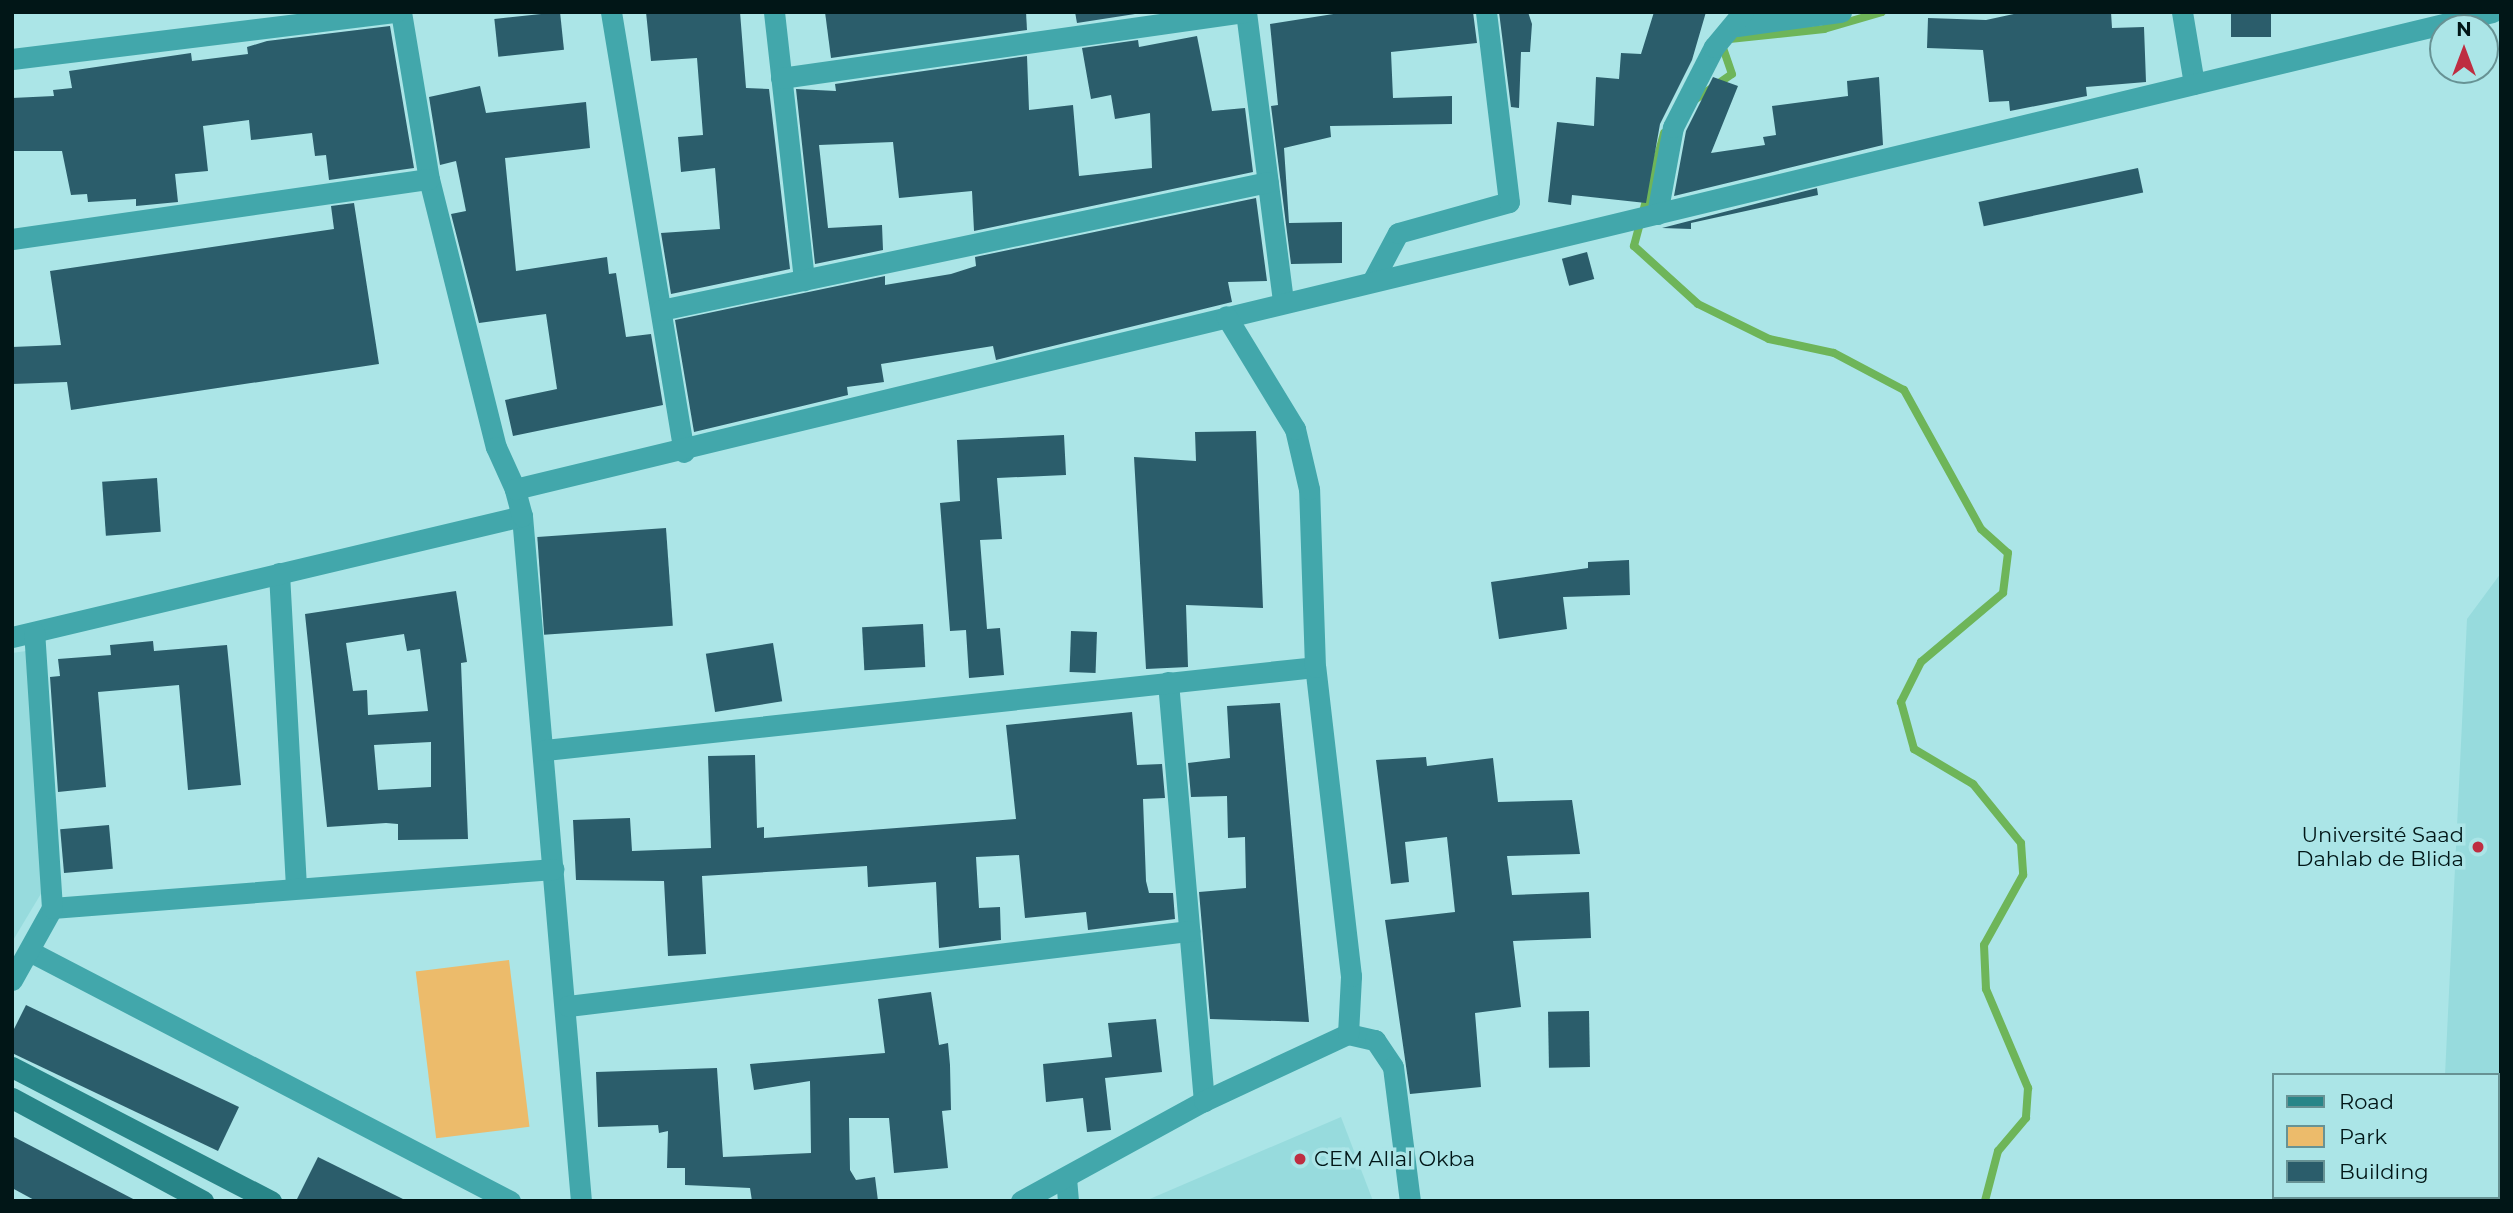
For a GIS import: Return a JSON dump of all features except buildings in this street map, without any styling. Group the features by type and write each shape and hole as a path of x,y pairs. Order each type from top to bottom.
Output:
{"street":[{"path":"12,59 399,12 429,179 496,447 522,516 545,750 553,869 568,1006 581,1201"},
{"path":"611,12 684,453"},
{"path":"774,12 804,281"},
{"path":"781,78 1246,12 1283,302"},
{"path":"1373,281 1398,233 1509,202 1486,12"},
{"path":"1657,214 1672,127 1714,47 1740,19 1840,12"},
{"path":"2182,12 2194,84"},
{"path":"514,489 684,453 1283,302 2492,12"},
{"path":"12,239 429,179"},
{"path":"661,310 1268,182"},
{"path":"1226,316 1295,429 1309,489 1315,667 1351,976 1348,1034"},
{"path":"12,637 522,516"},
{"path":"279,573 296,888"},
{"path":"12,979 31,952 52,908 34,633"},
{"path":"545,750 1315,667"},
{"path":"1168,682 1204,1101"},
{"path":"52,908 553,869"},
{"path":"568,1006 1189,931"},
{"path":"31,952 510,1201"},
{"path":"1021,1201 1204,1101 1348,1034 1375,1040 1393,1067 1410,1201"},
{"path":"12,1067 271,1201"},
{"path":"12,1098 203,1201"},
{"path":"1066,1178 1068,1201"}],"shaded area":[{"name":"Université Saad Dahlab de Blida","path":"2501,573 2501,1201 2439,1201 2499,1199 2499,1073 2445,1073 2467,619"},
{"path":"26,651 42,892 12,942 12,653"},
{"name":"CEM Allal Okba","path":"1341,1117 1373,1201 1145,1201"}],"green space":[{"path":"509,960 529,1127 436,1138 416,971"}],"waterway":[{"path":"1693,101 1732,74 1720,40 1824,29 1882,12"},
{"path":"1664,133 1634,246 1698,304 1769,339 1834,353 1904,390 1981,529 2008,553 2003,593 1921,662 1901,702 1914,749 1973,784 2021,843 2023,875 1984,945 1986,989 2028,1088 2026,1118 1998,1151 1985,1201"}],"place":[{"name":"Université Saad Dahlab de Blida","path":"2478,847"},
{"name":"CEM Allal Okba","path":"1300,1159"}]}
